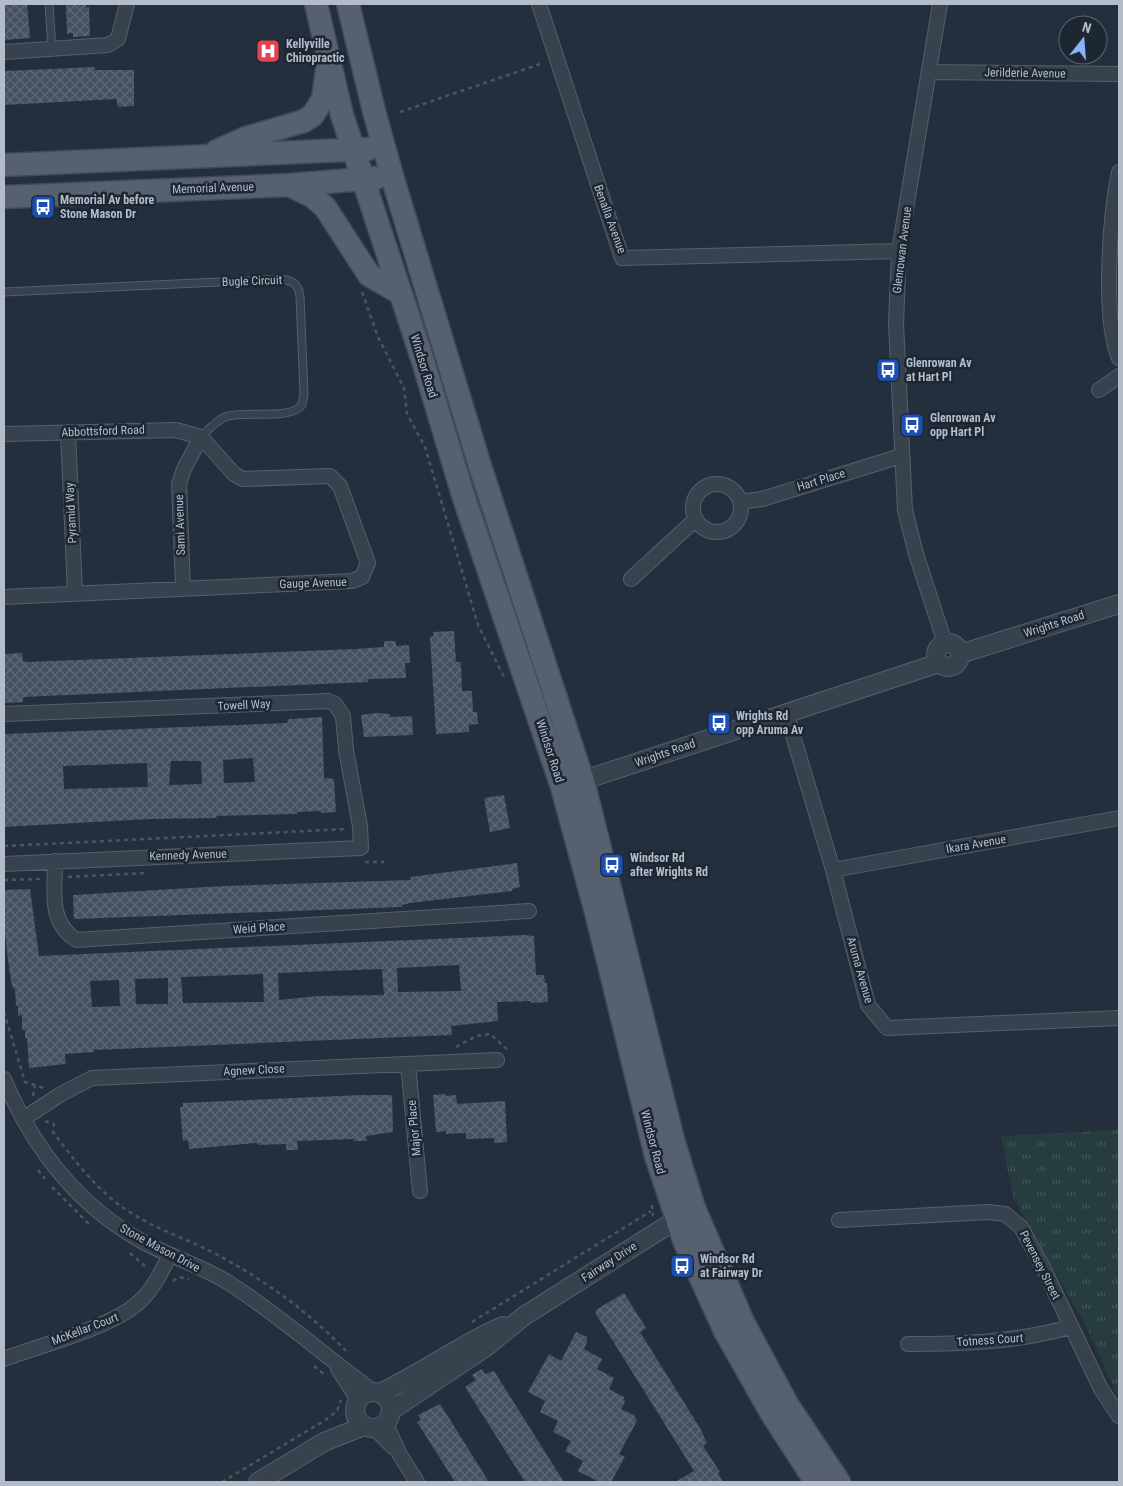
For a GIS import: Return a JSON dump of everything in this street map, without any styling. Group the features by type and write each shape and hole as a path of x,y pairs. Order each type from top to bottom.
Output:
{"main road":[{"name":"Windsor Road","path":"316,4 328,63 353,149 422,358 463,496 572,784"},
{"name":"Windsor Road","path":"348,4 392,176 480,466 572,784 597,916 656,1156 787,1404 839,1482"},
{"path":"207,155 246,138 304,121 313,115 322,99 328,63"},
{"path":"4,165 384,148"},
{"name":"Memorial Avenue","path":"4,197 290,185 392,176"},
{"path":"290,185 312,196 325,207 369,275 400,293"},
{"name":"Windsor Road","path":"686,1214 684,1243 725,1331 772,1414 816,1482"}],"street":[{"path":"4,52 101,47 118,39 127,4"},
{"path":"539,4 546,4"},
{"name":"Benalla Avenue","path":"539,4 622,258 899,251"},
{"name":"Glenrowan Avenue","path":"940,4 899,251 896,323 901,456 908,521 945,643"},
{"name":"Jerilderie Avenue","path":"930,72 1119,74"},
{"path":"1119,172 1116,210 1110,238 1111,324 1119,358"},
{"path":"1099,390 1119,376"},
{"name":"Abbottsford Road","path":"4,434 164,429 188,432 201,437"},
{"name":"Pyramid Way","path":"68,432 75,593"},
{"name":"Gauge Avenue","path":"4,596 352,581 362,577 368,563 340,486 334,479 320,475 243,479 234,474 201,437"},
{"name":"Sami Avenue","path":"183,588 179,484 184,469 201,437"},
{"name":"Hart Place","path":"740,502 762,499 901,456"},
{"path":"712,484 719,484 733,490 740,502 741,509 735,523 722,531 707,529 696,519 693,512 695,498 699,491 712,484"},
{"path":"631,579 696,519"},
{"name":"Wrights Road","path":"960,654 1119,604"},
{"path":"945,643 956,645 960,654 959,661 954,666 944,666 939,663 936,652 939,646 945,643"},
{"name":"Wrights Road","path":"572,784 939,663"},
{"name":"Towell Way","path":"4,714 328,701 335,704 343,716 346,750 360,826 361,848"},
{"name":"Aruma Avenue","path":"786,712 833,870 868,1005 887,1028 1119,1018"},
{"name":"Ikara Avenue","path":"833,870 1119,818"},
{"name":"Kennedy Avenue","path":"7,862 361,848"},
{"name":"Weid Place","path":"55,861 55,906 58,921 64,932 76,940 528,912"},
{"name":"Agnew Close","path":"22,1119 92,1078 497,1060"},
{"name":"Major Place","path":"408,1064 420,1192"},
{"name":"Stone Mason Drive","path":"4,1079 22,1119 46,1157 86,1202 118,1227 170,1255 226,1281 271,1311 333,1362 377,1392"},
{"name":"Pevensey Street","path":"839,1220 988,1212 1005,1214 1021,1227 1044,1269 1070,1327 1102,1389 1119,1416"},
{"name":"Fairway Drive","path":"258,1482 324,1442 372,1417 486,1347 524,1316 686,1214"},
{"name":"McKellar Court","path":"4,1359 107,1322 124,1314 139,1302 159,1276 170,1255"},
{"name":"Fairway Drive","path":"372,1417 362,1395 399,1384 478,1337 524,1316"},
{"name":"Totness Court","path":"908,1344 1009,1340 1040,1336 1070,1327"},
{"name":"Stone Mason Drive","path":"333,1362 400,1455 417,1482"},
{"path":"372,1417 390,1401 377,1392"}],"lane":[{"path":"49,4 52,50"},
{"name":"Bugle Circuit","path":"4,292 280,280 294,282 300,296 304,394 302,405 290,413 238,415 224,418 201,437"}],"path":[{"path":"400,112 556,58"},
{"path":"360,287 378,337 404,388 407,414 425,447 478,626 496,665 506,681"},
{"path":"4,846 344,830 360,826"},
{"path":"35,1085 33,1095 46,1123 54,1124 53,1132 85,1174 114,1201 144,1221 214,1253 268,1284 319,1323 353,1358"},
{"path":"37,1168 63,1200 94,1227"},
{"path":"467,1325 651,1211"},
{"path":"127,1250 139,1259 144,1267 159,1276 172,1281 179,1277 192,1280"},
{"path":"310,1361 328,1378"},
{"path":"222,1482 327,1419 337,1411 342,1402 340,1397"}],"green space":[{"path":"1119,1130 1119,1399 1086,1326 1013,1197 1001,1136"}],"building":[{"path":"4,4 27,4 30,38 4,40"},
{"path":"66,4 86,4 86,8 89,7 90,36 73,37 73,33 67,34"},
{"path":"95,67 95,70 134,70 134,106 118,107 116,99 4,105 4,71"},
{"path":"454,631 456,662 461,662 462,691 472,691 473,712 477,712 478,724 469,725 469,732 436,734 430,637 434,636 433,632"},
{"path":"384,641 396,641 396,646 409,645 410,663 405,663 406,678 368,679 368,682 23,697 23,702 4,703 4,654 22,653 23,661 27,662 355,649 384,647"},
{"path":"390,714 390,717 412,716 413,735 364,737 361,715"},
{"path":"322,717 324,778 334,779 336,812 297,812 297,814 216,816 217,818 149,819 4,827 4,734 287,723 289,719","holes":["253,758 255,782 224,783 223,760","171,761 201,761 202,784 169,785","147,763 148,787 64,789 63,766"]},
{"path":"504,795 510,828 490,832 484,798"},
{"path":"517,863 520,887 512,889 512,891 410,903 402,905 402,907 74,919 73,895 224,886 411,880 410,877"},
{"path":"30,889 39,956 534,936 536,975 544,975 545,983 547,983 548,1002 497,1002 498,1021 451,1026 452,1035 94,1050 94,1052 65,1054 66,1064 29,1068 27,1038 25,1038 25,1030 22,1030 22,1015 18,1016 15,989 12,986 8,961 4,924 4,890","holes":["459,965 461,991 398,992 397,968","382,969 384,995 318,996 279,1000 278,973","263,974 264,1002 183,1003 181,977","168,978 168,1004 136,1004 135,979","119,980 120,1006 92,1007 90,981"]},
{"path":"445,1094 446,1096 456,1095 457,1104 505,1101 507,1142 494,1143 494,1138 466,1139 466,1133 446,1134 446,1131 436,1132 433,1095"},
{"path":"392,1095 393,1132 366,1136 367,1141 354,1141 354,1139 297,1141 298,1150 286,1150 286,1144 258,1145 257,1143 189,1149 188,1140 183,1141 180,1107 183,1107 183,1103"},
{"path":"624,1293 646,1328 640,1332 700,1428 707,1443 703,1446 720,1472 718,1473 723,1482 675,1482 694,1471 596,1314 596,1310"},
{"path":"576,1332 587,1337 584,1349 602,1359 597,1369 614,1378 609,1389 624,1397 625,1402 621,1409 634,1415 637,1421 619,1454 625,1457 611,1482 599,1482 578,1471 583,1461 565,1451 571,1441 553,1432 558,1421 540,1412 545,1401 528,1392 549,1354 561,1361"},
{"path":"482,1369 485,1374 494,1371 564,1482 525,1482 465,1387 476,1380 472,1375"},
{"path":"440,1404 489,1482 455,1482 417,1422 421,1420 418,1415"}],"place":[{"name":"Kellyville Chiropractic","path":"268,51"},
{"name":"Memorial Av before Stone Mason Dr","path":"43,207"},
{"name":"Glenrowan Av at Hart Pl","path":"888,370"},
{"name":"Glenrowan Av opp Hart Pl","path":"912,425"},
{"name":"Wrights Rd opp Aruma Av","path":"719,723"},
{"name":"Windsor Rd after Wrights Rd","path":"612,865"},
{"name":"Windsor Rd at Fairway Dr","path":"682,1266"}]}
